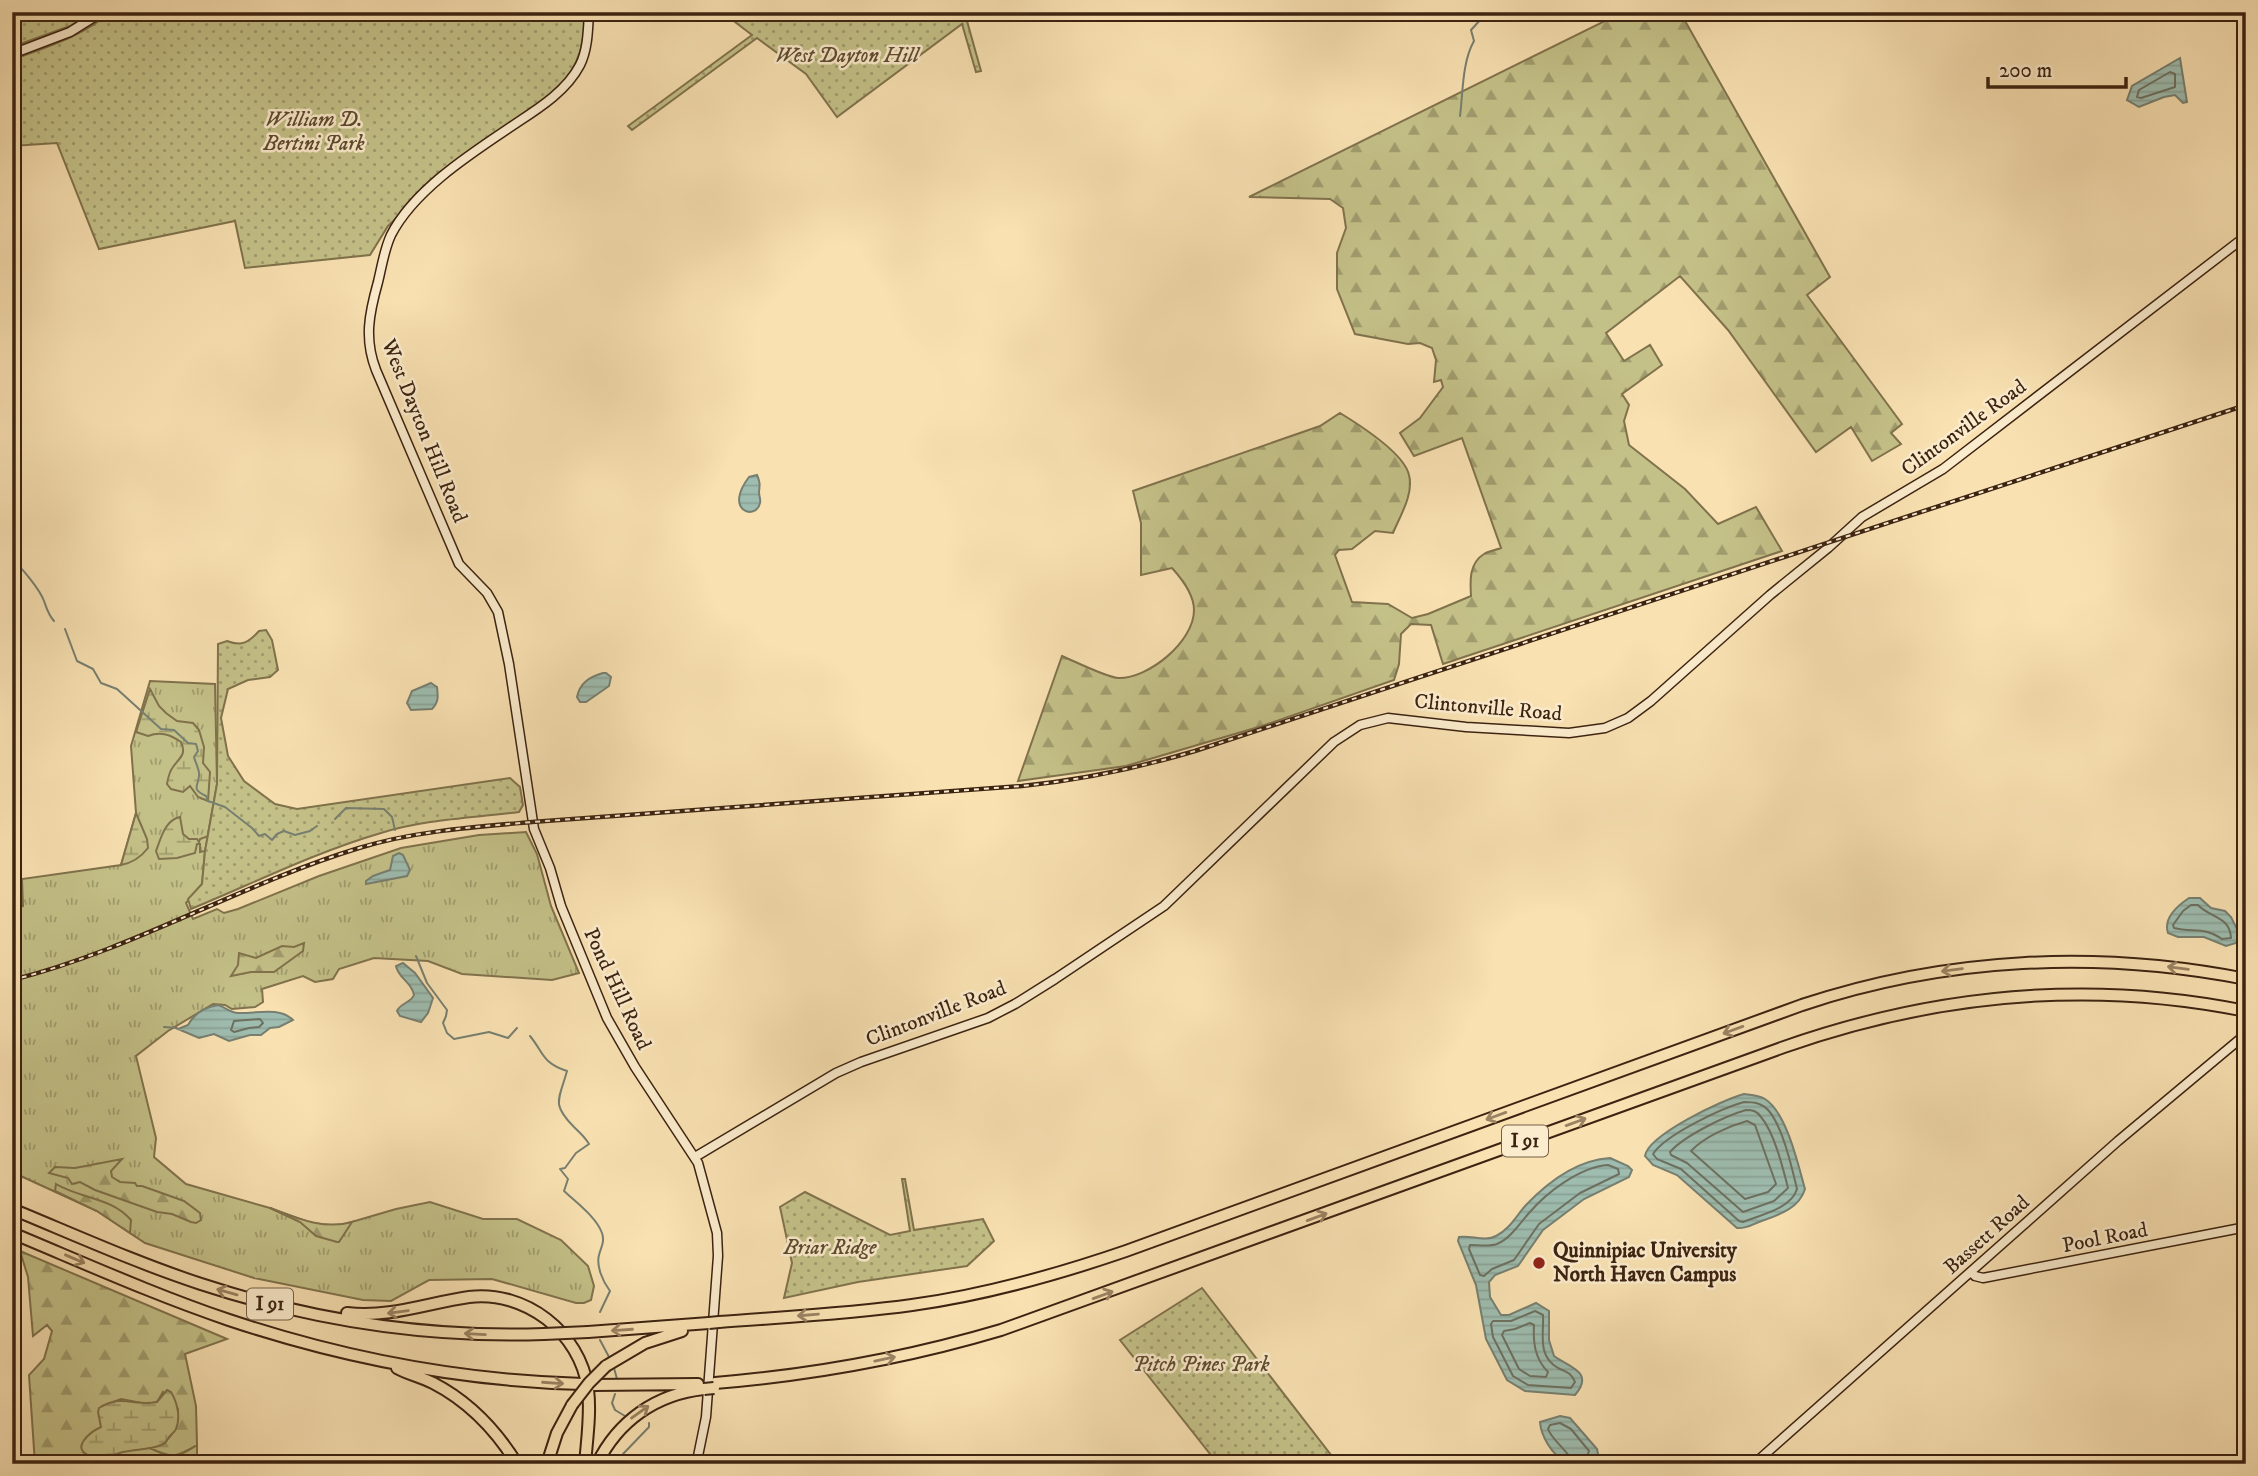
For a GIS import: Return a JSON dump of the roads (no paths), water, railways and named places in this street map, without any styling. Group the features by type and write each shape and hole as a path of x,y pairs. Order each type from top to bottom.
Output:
{"highway":[{"name":"I 91","path":"12,1209 180,1277 280,1306 401,1328 544,1335 919,1304 1006,1287 1126,1251 1795,1008 1880,983 1970,967 2059,961 2172,967 2246,979"},
{"name":"I 91","path":"12,1233 220,1317 310,1344 388,1363 485,1377 588,1385 709,1386 883,1360 1012,1326 1784,1047 1879,1018 1961,1002 2061,994 2139,996 2246,1010"},
{"path":"280,1306 375,1314 402,1312 464,1298 484,1297 510,1300 535,1311 565,1336 583,1368 589,1397 585,1464"},
{"path":"547,1464 556,1433 572,1405 606,1366 645,1343 711,1323"},
{"path":"388,1363 438,1386 465,1405 490,1427 517,1464"},
{"path":"597,1464 613,1437 638,1413 663,1399 709,1386"}],"street":[{"path":"12,54 70,32 102,12"},
{"name":"West Dayton Hill Road","path":"465,572 459,564 373,362 368,334 375,293 390,236 416,201 451,168 543,104 574,75 584,52 589,12"},
{"name":"Clintonville Road","path":"695,1157 836,1073 995,1015 1069,970 1164,906 1334,742 1360,724 1396,718 1466,727 1569,733 1605,728 1628,718 1862,517 1926,481 1950,464 2246,236"},
{"name":"Pond Hill Road","path":"465,572 492,600 500,618 511,674 532,822 561,906 613,1028 635,1067 695,1157 710,1205 718,1251 706,1424 697,1461"},
{"name":"Bassett Road","path":"1754,1464 2118,1141 2246,1034"},
{"name":"Pool Road","path":"1972,1273 1983,1278 2246,1227"},
{"path":"656,1464 679,1460 711,1464"}],"water":[{"path":"2180,58 2187,102 2183,103 2175,95 2139,107 2127,100 2132,86"},
{"path":"757,475 760,483 760,503 753,511 748,512 740,505 739,498 749,477"},
{"path":"603,673 611,677 609,686 586,702 580,702 577,697 583,684"},
{"path":"431,683 437,687 438,699 432,709 411,710 407,703 412,691"},
{"path":"399,853 403,855 410,870 407,876 366,884 373,876 390,870 393,856"},
{"path":"2189,898 2200,898 2211,908 2225,911 2239,933 2236,943 2226,946 2204,937 2178,937 2168,933 2169,917"},
{"path":"403,963 415,973 433,998 428,1013 421,1022 400,1016 397,1011 414,995 397,970 396,966"},
{"path":"218,1005 235,1013 281,1013 293,1020 270,1028 261,1035 229,1041 214,1034 199,1038 178,1029 188,1025 200,1012"},
{"path":"1744,1094 1765,1099 1780,1116 1791,1140 1805,1189 1798,1202 1787,1210 1737,1228 1677,1175 1653,1165 1645,1156 1659,1138 1672,1129 1720,1103"},
{"path":"1610,1158 1632,1170 1629,1177 1584,1199 1543,1230 1518,1266 1495,1275 1489,1282 1490,1297 1501,1315 1509,1315 1536,1303 1549,1311 1549,1340 1554,1356 1581,1375 1582,1381 1575,1395 1525,1391 1507,1380 1486,1339 1476,1285 1458,1241 1459,1237 1496,1236 1505,1230 1544,1188 1564,1174 1586,1163"},
{"path":"1560,1416 1570,1418 1597,1449 1598,1454 1589,1463 1565,1461 1548,1444 1540,1422"}],"waterway":[{"path":"68,18 81,12"},
{"path":"1460,116 1465,68 1474,41 1471,30 1484,12"},
{"path":"12,560 42,596 54,621"},
{"path":"65,629 77,661 93,669 101,683 117,689 161,729 174,730 188,743 196,744 198,751 194,757 199,774 196,787 208,801 225,807 259,836 265,834 272,840 284,831 295,835 317,826"},
{"path":"335,819 346,808 384,809 392,817 395,830"},
{"path":"416,956 427,983 447,1010 443,1023 447,1033 454,1039 489,1032 508,1038 517,1028"},
{"path":"164,1027 177,1028"},
{"path":"530,1036 548,1061 567,1071 560,1095 560,1107 562,1113 589,1144 576,1153 565,1168 560,1169 568,1179 564,1191 591,1216 602,1233 603,1242 598,1264 610,1291 600,1312"},
{"path":"600,1340 609,1357"},
{"path":"614,1368 617,1379"},
{"path":"615,1394 612,1403 615,1410 625,1416"},
{"path":"617,1464 649,1427 649,1423"}],"railway":[{"path":"12,980 100,952 315,863 402,837 532,822 1022,786 1088,777 1152,763 2246,405"}],"place":[{"name":"Quinnipiac University North Haven Campus","path":"1539,1263"}],"park label":[{"name":"West Dayton Hill","path":"847,56"},
{"name":"William D. Bertini Park","path":"314,132"},
{"name":"Briar Ridge","path":"830,1248"},
{"name":"Pitch Pines Park","path":"1201,1365"}]}
